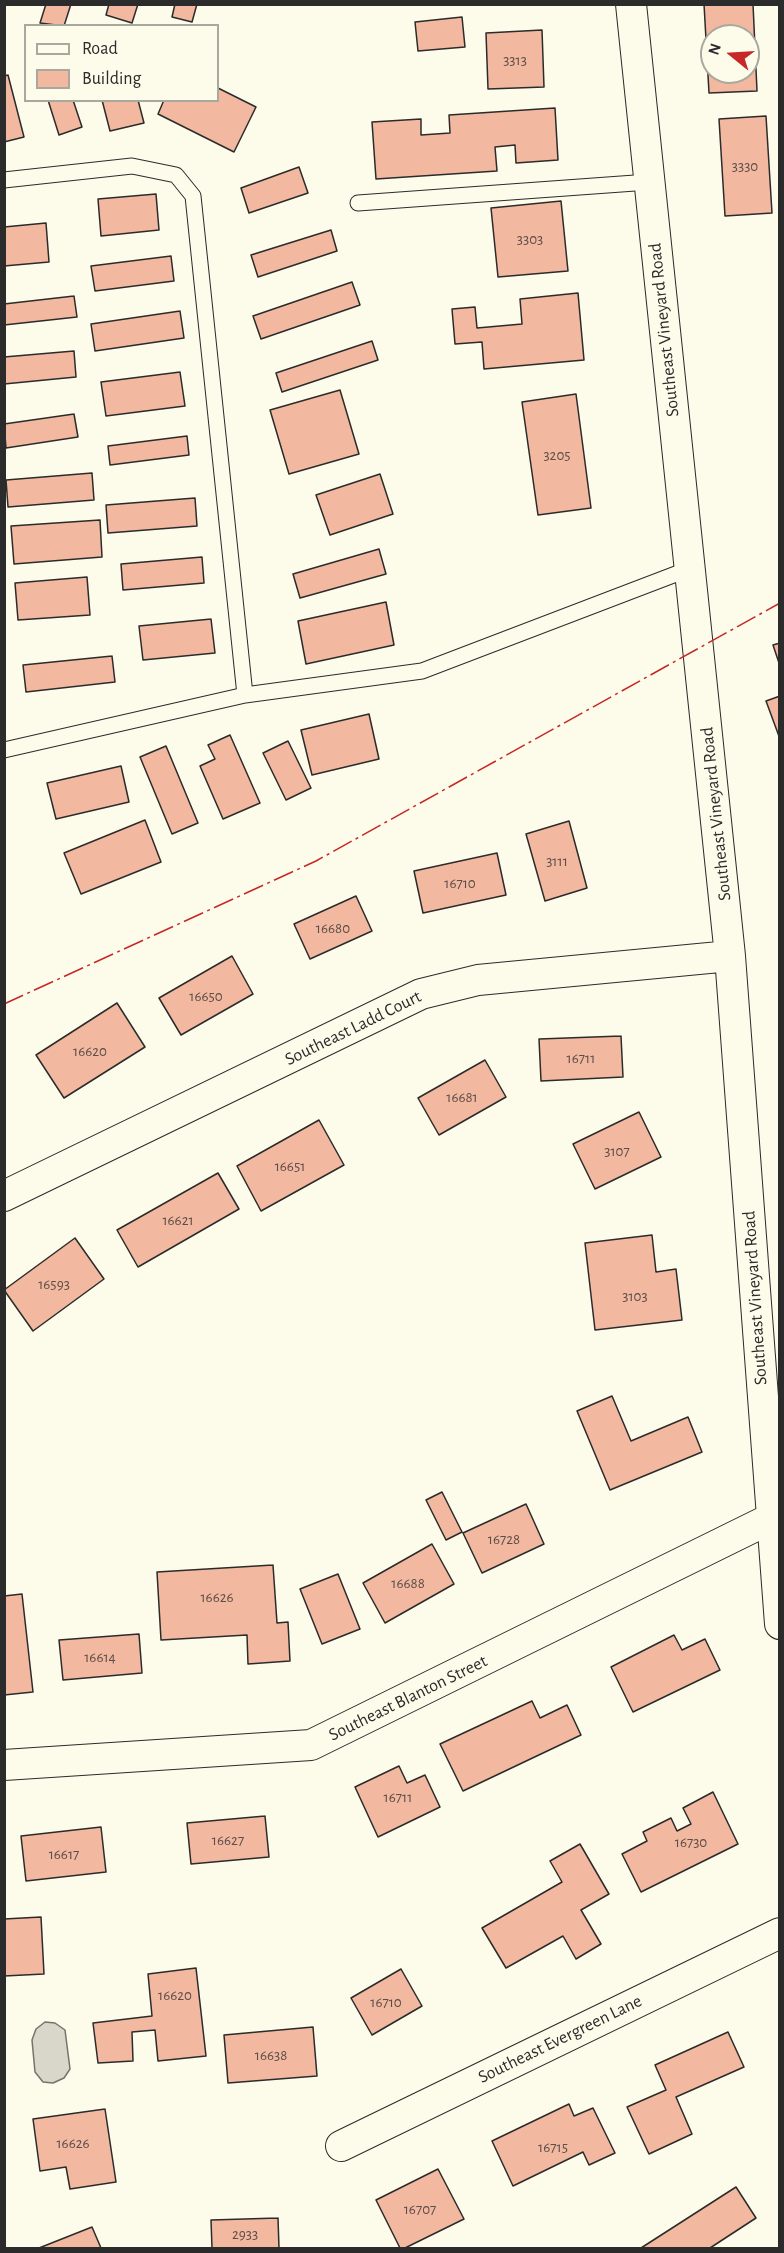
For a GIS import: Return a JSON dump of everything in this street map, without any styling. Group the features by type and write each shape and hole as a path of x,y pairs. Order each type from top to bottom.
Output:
{"street":[{"name":"Southeast Vineyard Road","path":"631,4 730,956 775,1516 780,1624"},
{"name":"Southeast Ladd Court","path":"4,1197 421,994 478,980 730,956"},
{"name":"Southeast Blanton Street","path":"4,1765 311,1745 775,1516"},
{"name":"Southeast Evergreen Lane","path":"341,2146 780,1933"}],"lane":[{"path":"4,180 132,166 176,175 193,196 245,695"},
{"path":"358,203 649,182"},
{"path":"4,750 245,695 422,671 689,568"}],"shaded area":[{"path":"45,2022 55,2023 65,2030 70,2069 64,2078 53,2083 43,2082 35,2072 32,2040 36,2029"}],"building":[{"path":"46,4 71,4 65,24 40,23"},
{"path":"109,4 138,4 132,23 106,15"},
{"path":"175,4 197,4 192,22 172,17"},
{"path":"704,4 753,4 754,24 705,24"},
{"path":"462,17 465,47 418,51 415,22"},
{"path":"542,30 544,87 488,89 486,33"},
{"path":"8,75 24,137 4,142 4,76"},
{"path":"708,84 757,84 757,91 709,93"},
{"path":"219,88 256,107 234,152 158,114 163,102 219,102"},
{"path":"49,102 74,102 82,127 59,135"},
{"path":"103,102 139,102 144,123 110,131"},
{"path":"555,108 558,160 516,163 515,145 495,147 497,171 376,179 372,122 421,119 421,135 450,133 449,115"},
{"path":"766,116 772,213 725,216 719,119"},
{"path":"299,167 308,193 249,213 241,188"},
{"path":"156,194 159,230 101,236 98,199"},
{"path":"561,201 568,271 498,277 491,208"},
{"path":"46,223 49,262 4,266 4,227"},
{"path":"331,230 337,251 258,277 251,255"},
{"path":"171,256 174,281 95,291 91,266"},
{"path":"352,282 360,305 261,339 253,316"},
{"path":"578,293 584,360 484,369 482,342 455,344 452,309 475,307 477,328 522,324 520,299"},
{"path":"74,296 77,317 4,325 4,304"},
{"path":"180,311 184,338 95,351 91,324"},
{"path":"372,341 378,360 282,392 276,373"},
{"path":"74,351 76,377 4,384 4,357"},
{"path":"180,372 185,406 106,416 101,382"},
{"path":"340,390 359,454 289,474 270,410"},
{"path":"576,394 591,508 538,515 522,402"},
{"path":"74,414 78,437 6,448 4,424"},
{"path":"187,436 189,455 110,465 108,446"},
{"path":"92,473 94,500 8,507 6,480"},
{"path":"380,474 393,514 330,535 316,495"},
{"path":"195,498 197,526 108,533 106,505"},
{"path":"100,520 102,557 14,564 11,526"},
{"path":"379,549 386,574 300,598 293,574"},
{"path":"202,557 204,583 123,590 121,564"},
{"path":"87,577 90,615 18,620 15,583"},
{"path":"386,602 394,645 306,664 298,621"},
{"path":"211,619 215,653 143,660 139,626"},
{"path":"780,643 780,666 773,645"},
{"path":"112,656 115,682 26,692 23,665"},
{"path":"780,696 780,739 766,701"},
{"path":"369,714 379,759 312,775 301,730"},
{"path":"230,735 260,803 223,819 200,766 215,759 208,745"},
{"path":"288,741 311,788 286,800 263,753"},
{"path":"166,746 198,823 172,834 140,757"},
{"path":"121,766 129,802 56,819 47,783"},
{"path":"145,820 161,862 81,894 64,853"},
{"path":"569,821 587,888 545,901 526,834"},
{"path":"497,853 506,895 423,913 414,871"},
{"path":"356,896 372,931 310,959 294,924"},
{"path":"232,956 253,994 181,1035 159,998"},
{"path":"117,1003 145,1047 64,1098 36,1055"},
{"path":"621,1036 623,1077 541,1081 539,1039"},
{"path":"485,1060 506,1097 439,1135 418,1098"},
{"path":"639,1112 661,1157 595,1189 573,1144"},
{"path":"319,1120 344,1165 261,1211 237,1166"},
{"path":"218,1173 239,1209 138,1267 117,1230"},
{"path":"652,1235 656,1272 676,1269 682,1320 595,1330 585,1243"},
{"path":"75,1238 104,1279 33,1331 4,1290"},
{"path":"612,1396 631,1441 688,1417 702,1452 610,1490 577,1411"},
{"path":"442,1492 462,1532 446,1540 426,1500"},
{"path":"526,1504 544,1544 482,1573 463,1533"},
{"path":"432,1544 454,1584 385,1623 363,1583"},
{"path":"273,1565 277,1623 288,1622 290,1661 248,1664 247,1635 161,1640 157,1572"},
{"path":"338,1574 360,1629 322,1644 300,1589"},
{"path":"22,1594 33,1692 4,1695 4,1596"},
{"path":"139,1634 142,1673 63,1680 59,1640"},
{"path":"674,1635 682,1650 705,1639 720,1670 633,1712 611,1667"},
{"path":"532,1701 540,1718 567,1705 581,1735 463,1791 440,1744"},
{"path":"399,1766 407,1783 425,1775 440,1807 378,1837 355,1787"},
{"path":"713,1792 738,1844 641,1892 622,1854 647,1841 643,1832 671,1818 677,1831 691,1824 683,1808"},
{"path":"265,1816 269,1857 191,1864 187,1823"},
{"path":"101,1827 106,1872 26,1881 21,1836"},
{"path":"580,1844 609,1894 581,1910 601,1944 576,1959 563,1936 506,1968 482,1928 562,1882 550,1861"},
{"path":"41,1917 44,1974 4,1976 4,1919"},
{"path":"196,1968 206,2056 158,2061 155,2030 132,2032 133,2061 98,2063 93,2023 152,2016 148,1974"},
{"path":"401,1969 422,2006 372,2035 351,1998"},
{"path":"313,2027 317,2076 228,2083 224,2035"},
{"path":"728,2032 744,2067 676,2097 692,2134 649,2154 627,2107 666,2090 655,2065"},
{"path":"569,2104 574,2116 593,2108 615,2153 589,2165 583,2152 513,2186 492,2141"},
{"path":"105,2109 116,2182 70,2189 66,2167 40,2171 33,2119"},
{"path":"438,2169 464,2219 405,2248 400,2248 376,2200"},
{"path":"736,2187 756,2218 710,2248 641,2248"},
{"path":"278,2218 279,2248 212,2248 211,2220"},
{"path":"92,2227 101,2248 39,2248"}],"power":[{"path":"4,1004 316,861 780,603"}]}
